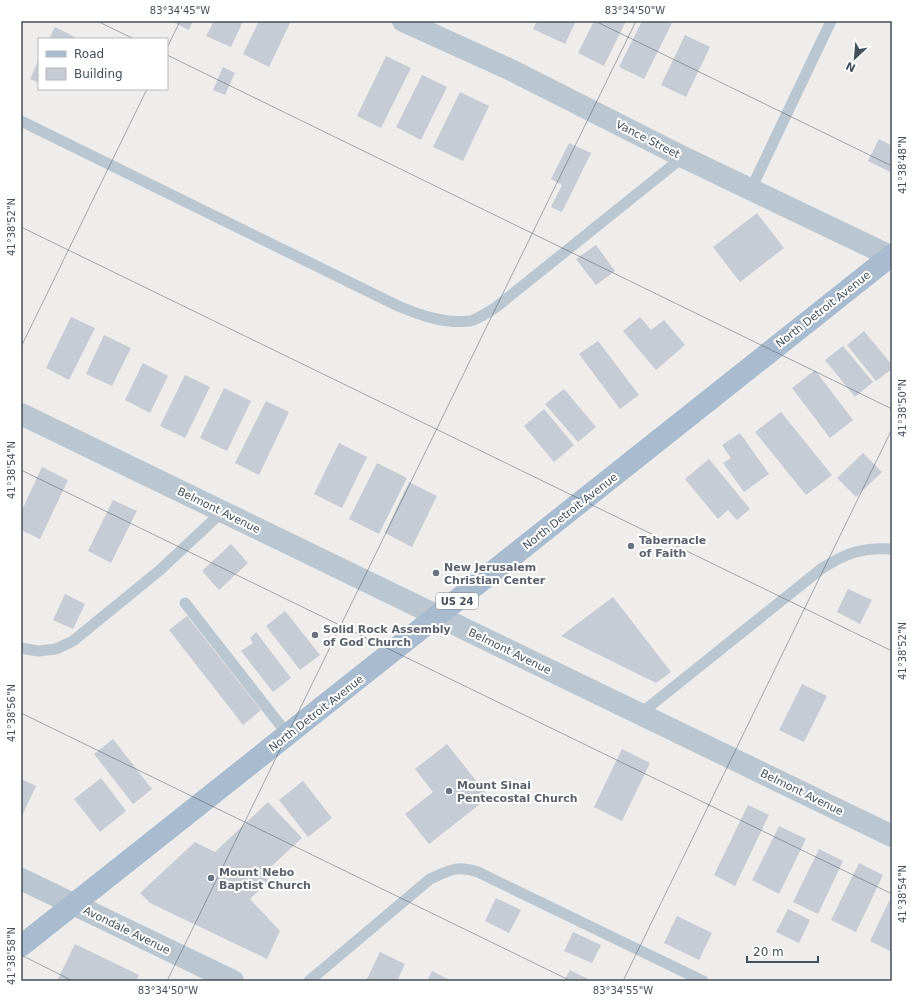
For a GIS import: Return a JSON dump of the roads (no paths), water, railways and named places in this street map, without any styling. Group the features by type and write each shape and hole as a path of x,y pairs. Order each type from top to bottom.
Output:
{"main road":[{"name":"North Detroit Avenue","path":"21,946 891,256"}],"street":[{"name":"Vance Street","path":"404,21 509,69 683,157 891,256"},
{"name":"Belmont Avenue","path":"21,414 892,836"},
{"name":"Avondale Avenue","path":"21,879 233,981"}],"lane":[{"path":"751,189 831,21"},
{"path":"21,121 396,305 422,317 448,321 472,321 495,308 683,157"},
{"path":"21,648 38,651 56,649 73,641 160,570 222,512"},
{"path":"640,714 821,570 840,557 858,550 876,548 892,549"},
{"path":"185,603 288,735"},
{"path":"310,981 430,879 447,871 463,867 478,872 703,981"}],"place":[{"name":"Tabernacle of Faith","path":"631,546"},
{"name":"New Jerusalem Christian Center","path":"436,573"},
{"name":"Solid Rock Assembly of God Church","path":"315,635"},
{"name":"Mount Sinai Pentecostal Church","path":"449,791"},
{"name":"Mount Nebo Baptist Church","path":"211,878"}]}
